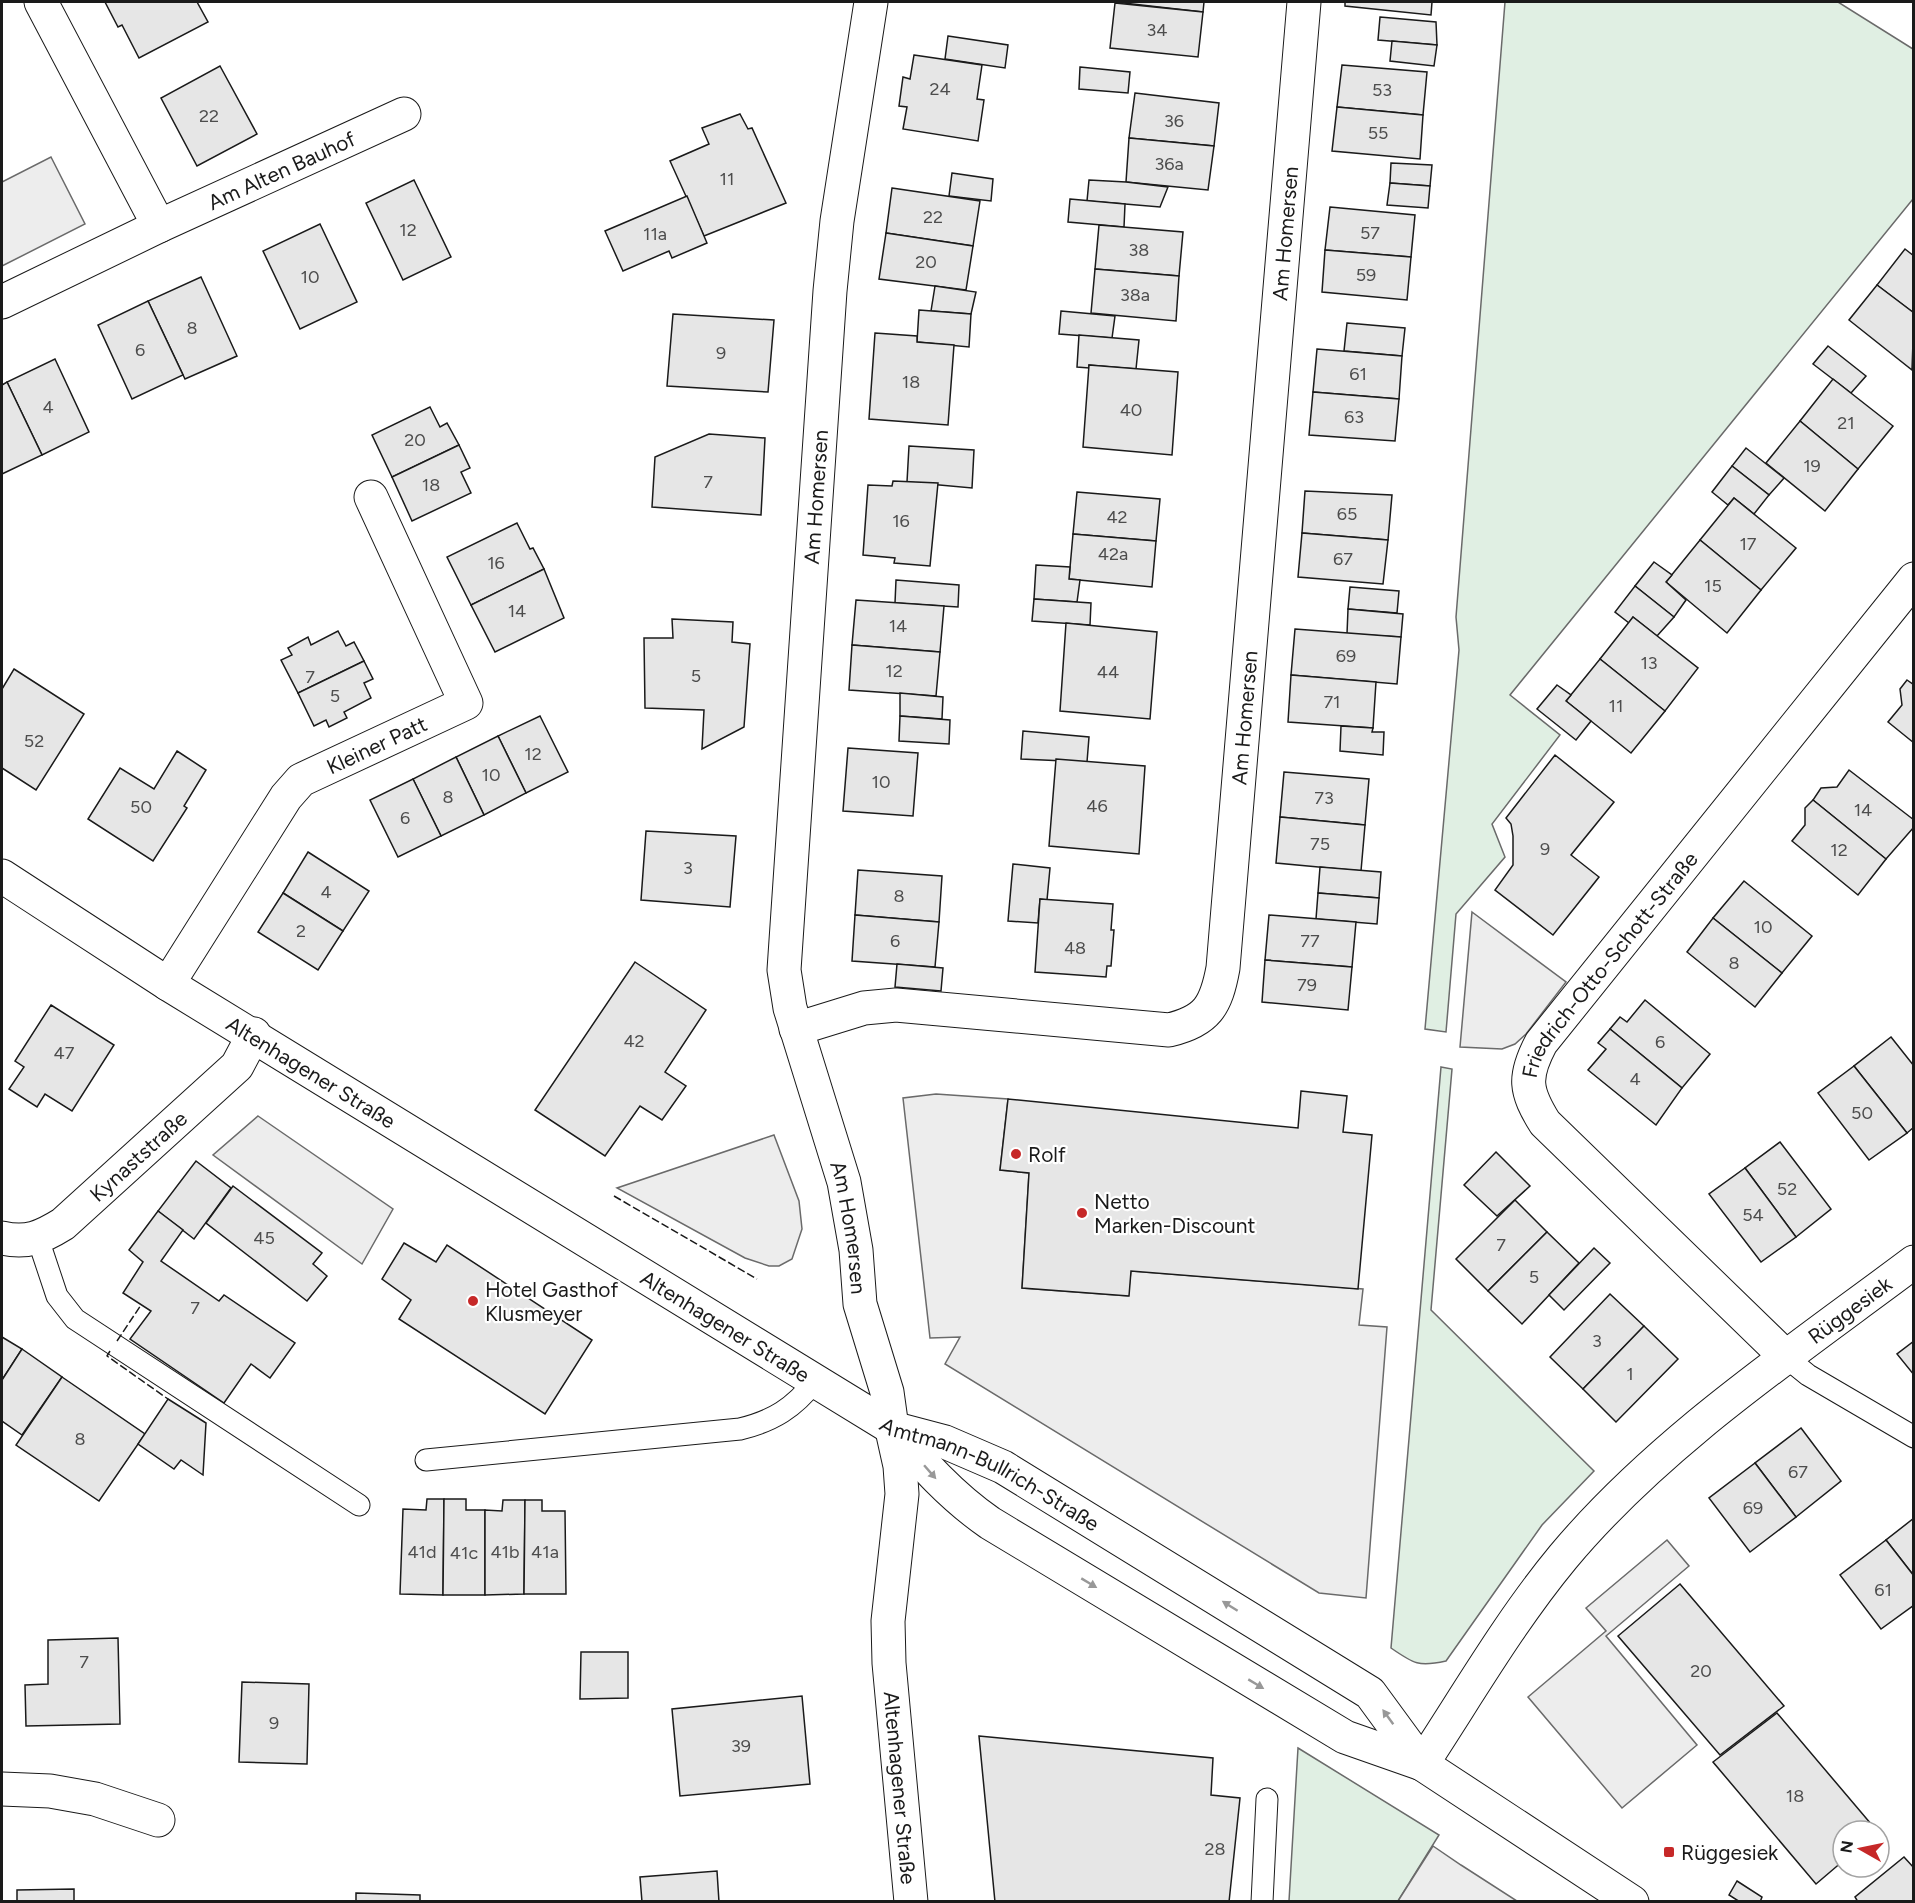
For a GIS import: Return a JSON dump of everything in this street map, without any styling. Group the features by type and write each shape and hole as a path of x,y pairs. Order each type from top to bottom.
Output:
{"street":[{"path":"41,2 159,226"},
{"name":"Am Homersen","path":"871,2 837,221 830,291 784,970 790,1008 844,1182 856,1250 860,1305 887,1392 892,1428"},
{"name":"Am Homersen","path":"796,1029 864,1008 896,1005 1168,1030 1188,1025 1212,1006 1223,968 1304,2"},
{"name":"Am Alten Bauhof","path":"2,302 159,226 404,114"},
{"name":"Kleiner Patt","path":"168,984 286,797 301,780 466,703 371,497"},
{"name":"Friedrich-Otto-Schott-Straße","path":"1787,1358 1545,1123 1533,1104 1528,1089 1530,1065 1542,1043 1914,579"},
{"name":"Altenhagener Straße","path":"2,876 168,984 254,1034 892,1428 900,1466 902,1494 890,1593 889,1642 911,1902"},
{"name":"Kynaststraße","path":"2,1239 16,1242 38,1239 63,1224 237,1066 254,1034"},
{"name":"Rüggesiek","path":"1422,1764 1530,1600 1563,1557 1660,1457 1914,1262"},
{"name":"Amtmann-Bullrich-Straße","path":"892,1428 945,1442 1004,1467 1370,1693 1422,1764"},
{"name":"Amtmann-Bullrich-Straße","path":"892,1428 937,1481 963,1504 990,1523 1345,1737 1422,1764 1632,1902"},
{"path":"2,1789 50,1791 95,1799 158,1820"}],"lane":[{"path":"38,1239 57,1296 75,1319 359,1504"},
{"name":"Rüggesiek","path":"1787,1358 1808,1375 1914,1437"},
{"path":"426,1461 740,1429 765,1423 792,1407 814,1381"},
{"path":"1262,1902 1267,1799"}],"green space":[{"path":"1505,2 1838,2 1913,49 1913,199 1510,695 1560,735 1492,824 1505,857 1456,914 1446,1032 1425,1029 1459,650 1456,617"},
{"path":"1441,1067 1452,1069 1431,1310 1594,1471 1542,1525 1446,1661 1423,1664 1411,1661 1391,1648"},
{"path":"1298,1748 1439,1835 1398,1901 1289,1901"}],"shaded area":[{"path":"51,157 85,224 2,266 2,182"},
{"path":"1472,912 1566,982 1526,1034 1515,1044 1502,1049 1460,1047"},
{"path":"936,1094 1008,1099 1000,1170 1029,1173 1022,1288 1128,1296 1131,1271 1363,1289 1359,1325 1387,1327 1366,1598 1319,1593 945,1364 960,1337 930,1338 903,1098"},
{"path":"258,1116 393,1209 362,1264 213,1155"},
{"path":"774,1135 799,1201 802,1229 792,1259 779,1266 769,1266 745,1258 617,1188"},
{"path":"1667,1540 1689,1566 1606,1636 1697,1745 1622,1808 1528,1697 1606,1631 1586,1608"},
{"path":"1433,1846 1461,1865 1517,1901 1398,1901"}],"building":[{"path":"105,2 197,2 208,22 139,58 122,25 118,27"},
{"path":"1115,2 1204,2 1203,12"},
{"path":"1345,2 1432,2 1431,15 1345,6"},
{"path":"1115,3 1203,12 1198,57 1110,48"},
{"path":"1380,17 1436,22 1437,45 1378,40"},
{"path":"948,36 1008,45 1005,68 945,59"},
{"path":"1392,41 1437,45 1434,66 1390,61"},
{"path":"914,55 982,65 977,99 984,100 978,141 903,129 907,107 899,106 903,77 910,79"},
{"path":"1342,65 1427,72 1423,115 1337,107"},
{"path":"220,66 257,134 197,166 161,98"},
{"path":"1080,67 1130,72 1128,93 1079,89"},
{"path":"1135,93 1219,103 1214,146 1129,138"},
{"path":"1337,107 1423,115 1420,159 1332,151"},
{"path":"740,114 748,129 752,128 786,203 704,236 670,161 709,144 702,128"},
{"path":"1129,138 1214,146 1208,190 1126,182"},
{"path":"1391,163 1432,165 1430,186 1390,183"},
{"path":"952,173 993,179 991,201 949,196"},
{"path":"414,180 451,257 403,280 366,203"},
{"path":"1089,180 1168,187 1160,207 1087,201"},
{"path":"1390,183 1430,186 1428,208 1387,205"},
{"path":"892,188 980,201 973,246 886,233"},
{"path":"687,196 707,243 672,258 669,251 623,271 605,231"},
{"path":"1070,199 1125,204 1124,227 1068,222"},
{"path":"1330,207 1415,215 1411,257 1325,250"},
{"path":"320,224 357,302 300,329 263,251"},
{"path":"1099,225 1183,232 1179,276 1095,269"},
{"path":"886,233 973,246 966,290 879,279"},
{"path":"1905,249 1914,256 1914,313 1877,285"},
{"path":"1325,250 1411,257 1407,300 1322,292"},
{"path":"1095,269 1179,276 1176,321 1091,313"},
{"path":"201,277 237,356 185,379 148,301"},
{"path":"1877,285 1914,313 1912,370 1849,320"},
{"path":"935,286 976,292 971,314 931,311"},
{"path":"148,301 183,375 132,399 98,325"},
{"path":"919,310 971,314 969,347 917,342"},
{"path":"1061,311 1115,316 1112,338 1059,334"},
{"path":"673,314 774,320 768,392 667,386"},
{"path":"1347,323 1405,328 1402,356 1344,351"},
{"path":"875,333 917,336 917,342 954,345 948,425 869,419"},
{"path":"1079,335 1139,340 1136,369 1089,365 1089,368 1077,367"},
{"path":"1828,346 1866,376 1851,393 1813,364"},
{"path":"1317,349 1402,356 1399,399 1313,392"},
{"path":"55,359 89,432 42,455 7,382"},
{"path":"1089,365 1178,372 1172,455 1083,447"},
{"path":"1833,379 1893,426 1858,469 1800,421"},
{"path":"7,382 42,455 2,474 2,385"},
{"path":"1313,392 1399,399 1395,441 1309,435"},
{"path":"430,407 440,427 447,423 459,445 392,477 372,435"},
{"path":"1800,421 1858,469 1825,511 1766,463"},
{"path":"709,434 765,438 761,515 652,507 655,457"},
{"path":"459,445 470,468 461,472 471,493 412,521 392,477"},
{"path":"909,446 974,450 972,488 907,482"},
{"path":"1746,448 1784,478 1769,495 1732,466"},
{"path":"1732,466 1769,495 1754,514 1734,498 1728,505 1712,492"},
{"path":"893,481 938,483 930,566 894,563 895,558 863,555 868,485 892,486"},
{"path":"1305,491 1392,495 1388,540 1302,533"},
{"path":"1077,492 1160,499 1156,541 1073,534"},
{"path":"1734,498 1796,548 1761,590 1700,540"},
{"path":"517,523 530,549 533,548 544,569 471,605 447,557"},
{"path":"1302,533 1388,540 1383,584 1298,577"},
{"path":"1073,534 1156,541 1152,587 1069,579"},
{"path":"1700,540 1761,590 1727,633 1666,582"},
{"path":"1654,562 1672,575 1666,582 1686,600 1674,617 1635,586"},
{"path":"1036,565 1070,567 1069,579 1080,580 1077,602 1034,599"},
{"path":"544,569 564,618 495,652 471,605"},
{"path":"896,580 959,585 958,607 895,603"},
{"path":"1635,586 1674,617 1657,636 1633,617 1629,623 1615,612"},
{"path":"1350,587 1399,591 1397,613 1348,609"},
{"path":"1034,599 1091,603 1090,625 1032,621"},
{"path":"856,600 944,606 940,652 852,645"},
{"path":"1348,609 1403,614 1401,637 1347,634"},
{"path":"1633,617 1698,668 1665,711 1600,659"},
{"path":"672,619 733,622 732,642 750,644 744,727 702,749 704,710 645,708 644,638 673,638"},
{"path":"1066,623 1157,632 1150,719 1060,711"},
{"path":"1295,629 1401,637 1397,684 1291,675"},
{"path":"338,631 346,646 354,642 364,661 298,693 281,660 292,655 288,648 308,637 311,645"},
{"path":"852,645 940,652 936,696 849,690"},
{"path":"1600,659 1665,711 1631,753 1566,701"},
{"path":"364,661 373,679 364,683 371,698 344,712 347,718 329,727 326,720 314,726 298,693"},
{"path":"14,669 84,714 36,790 2,768 2,689"},
{"path":"1291,675 1376,682 1373,728 1288,722"},
{"path":"1907,680 1914,685 1914,743 1888,722 1902,705 1900,689"},
{"path":"1557,685 1571,695 1566,701 1591,721 1576,740 1537,709"},
{"path":"900,693 943,697 942,719 900,716"},
{"path":"540,716 568,772 526,793 498,736"},
{"path":"900,716 950,720 949,744 899,741"},
{"path":"1341,726 1373,728 1372,732 1384,732 1383,755 1340,751"},
{"path":"1023,731 1089,737 1087,762 1021,759"},
{"path":"498,736 526,793 484,815 456,757"},
{"path":"848,748 918,753 913,816 843,811"},
{"path":"177,751 206,770 184,806 187,808 153,861 88,819 120,768 154,789"},
{"path":"1555,755 1614,802 1571,855 1599,877 1553,935 1495,890 1513,865 1513,836 1511,824 1506,818"},
{"path":"456,757 484,815 441,836 413,779"},
{"path":"1056,759 1145,766 1139,854 1049,846"},
{"path":"1849,770 1914,820 1914,827 1886,859 1813,800 1821,788 1837,787"},
{"path":"1284,772 1369,779 1365,825 1280,817"},
{"path":"413,779 441,836 398,857 370,800"},
{"path":"1813,800 1886,859 1858,895 1792,841 1805,825 1805,808"},
{"path":"1280,817 1365,825 1361,871 1276,863"},
{"path":"646,831 736,836 730,907 641,900"},
{"path":"308,852 369,891 343,931 283,893"},
{"path":"1013,864 1050,868 1047,900 1040,899 1038,923 1008,921"},
{"path":"1320,867 1381,872 1379,898 1318,893"},
{"path":"858,870 942,876 939,922 855,915"},
{"path":"1744,881 1812,936 1782,973 1713,918"},
{"path":"283,893 343,931 318,970 258,932"},
{"path":"1318,893 1379,898 1377,924 1316,919"},
{"path":"1040,899 1113,904 1111,930 1114,930 1111,966 1107,966 1106,977 1035,972"},
{"path":"855,915 939,922 935,967 852,961"},
{"path":"1269,915 1356,922 1352,967 1265,960"},
{"path":"1713,918 1782,973 1755,1007 1687,952"},
{"path":"1265,960 1352,967 1348,1010 1262,1002"},
{"path":"635,962 706,1010 665,1072 686,1086 662,1120 640,1106 605,1156 535,1110"},
{"path":"897,964 943,968 941,991 895,987"},
{"path":"1645,1000 1710,1054 1682,1088 1610,1029 1620,1017 1627,1022"},
{"path":"51,1005 114,1045 72,1111 45,1094 37,1107 9,1089 24,1067 15,1061"},
{"path":"1610,1029 1682,1088 1656,1125 1588,1070 1606,1049 1598,1043"},
{"path":"1891,1037 1914,1066 1914,1127 1907,1133 1854,1066"},
{"path":"1854,1066 1907,1133 1869,1160 1818,1093"},
{"path":"1301,1091 1347,1096 1343,1132 1372,1135 1358,1289 1131,1271 1129,1296 1022,1288 1029,1173 1000,1170 1008,1099 1298,1128"},
{"path":"1780,1142 1831,1209 1796,1237 1745,1168"},
{"path":"1496,1152 1530,1186 1497,1216 1464,1185"},
{"path":"196,1161 231,1188 194,1239 158,1211"},
{"path":"1745,1168 1796,1237 1761,1262 1709,1194"},
{"path":"233,1186 322,1253 313,1264 327,1276 307,1301 206,1223"},
{"path":"1515,1200 1547,1232 1488,1291 1456,1259"},
{"path":"158,1211 183,1230 161,1261 219,1301 224,1295 295,1343 270,1378 251,1364 224,1403 130,1339 151,1311 123,1293 143,1262 129,1250"},
{"path":"1547,1232 1579,1263 1522,1324 1488,1291"},
{"path":"404,1243 436,1262 447,1245 592,1340 545,1414 399,1319 411,1300 382,1279"},
{"path":"1594,1248 1610,1263 1564,1310 1549,1295"},
{"path":"1610,1294 1644,1326 1583,1389 1550,1357"},
{"path":"1644,1326 1678,1359 1616,1422 1583,1389"},
{"path":"2,1337 22,1349 2,1380"},
{"path":"1914,1341 1914,1375 1897,1354"},
{"path":"22,1349 62,1377 22,1435 2,1421 2,1380"},
{"path":"62,1377 145,1434 99,1501 16,1445"},
{"path":"168,1399 206,1423 203,1475 181,1460 174,1469 138,1444"},
{"path":"1801,1428 1841,1481 1796,1517 1755,1463"},
{"path":"1755,1463 1796,1517 1750,1552 1709,1498"},
{"path":"427,1499 444,1499 443,1595 400,1594 403,1509 426,1510"},
{"path":"444,1499 466,1499 466,1510 485,1510 485,1595 443,1595"},
{"path":"503,1500 525,1500 524,1594 485,1595 485,1510 502,1511"},
{"path":"525,1500 542,1500 542,1511 565,1511 566,1594 524,1594"},
{"path":"1914,1518 1914,1576 1886,1540"},
{"path":"1886,1540 1914,1576 1914,1605 1881,1629 1840,1575"},
{"path":"1680,1584 1784,1706 1720,1755 1618,1636"},
{"path":"118,1638 120,1724 26,1726 25,1685 48,1684 48,1640"},
{"path":"581,1652 628,1652 628,1698 580,1699"},
{"path":"242,1682 309,1684 307,1764 239,1762"},
{"path":"802,1696 810,1784 680,1796 672,1709"},
{"path":"1777,1713 1867,1819 1831,1819 1831,1871 1816,1884 1713,1762"},
{"path":"979,1736 1213,1758 1211,1795 1240,1798 1229,1902 995,1902"},
{"path":"1904,1857 1914,1868 1914,1902 1858,1902 1855,1897 1877,1879 1891,1879 1891,1868"},
{"path":"717,1871 719,1902 642,1902 640,1877"},
{"path":"1737,1881 1762,1897 1760,1902 1740,1902 1729,1895"},
{"path":"74,1889 74,1902 17,1902 17,1890"},
{"path":"356,1893 420,1895 420,1902 356,1902"}],"fence":[{"path":"614,1196 757,1279"},
{"path":"117,1341 141,1305"},
{"path":"110,1351 107,1356 168,1399"}],"place":[{"name":"Rolf","path":"1016,1154"},
{"name":"Netto Marken-Discount","path":"1082,1213"},
{"name":"Hotel Gasthof Klusmeyer","path":"473,1301"},
{"name":"Rüggesiek","path":"1669,1852"}]}
